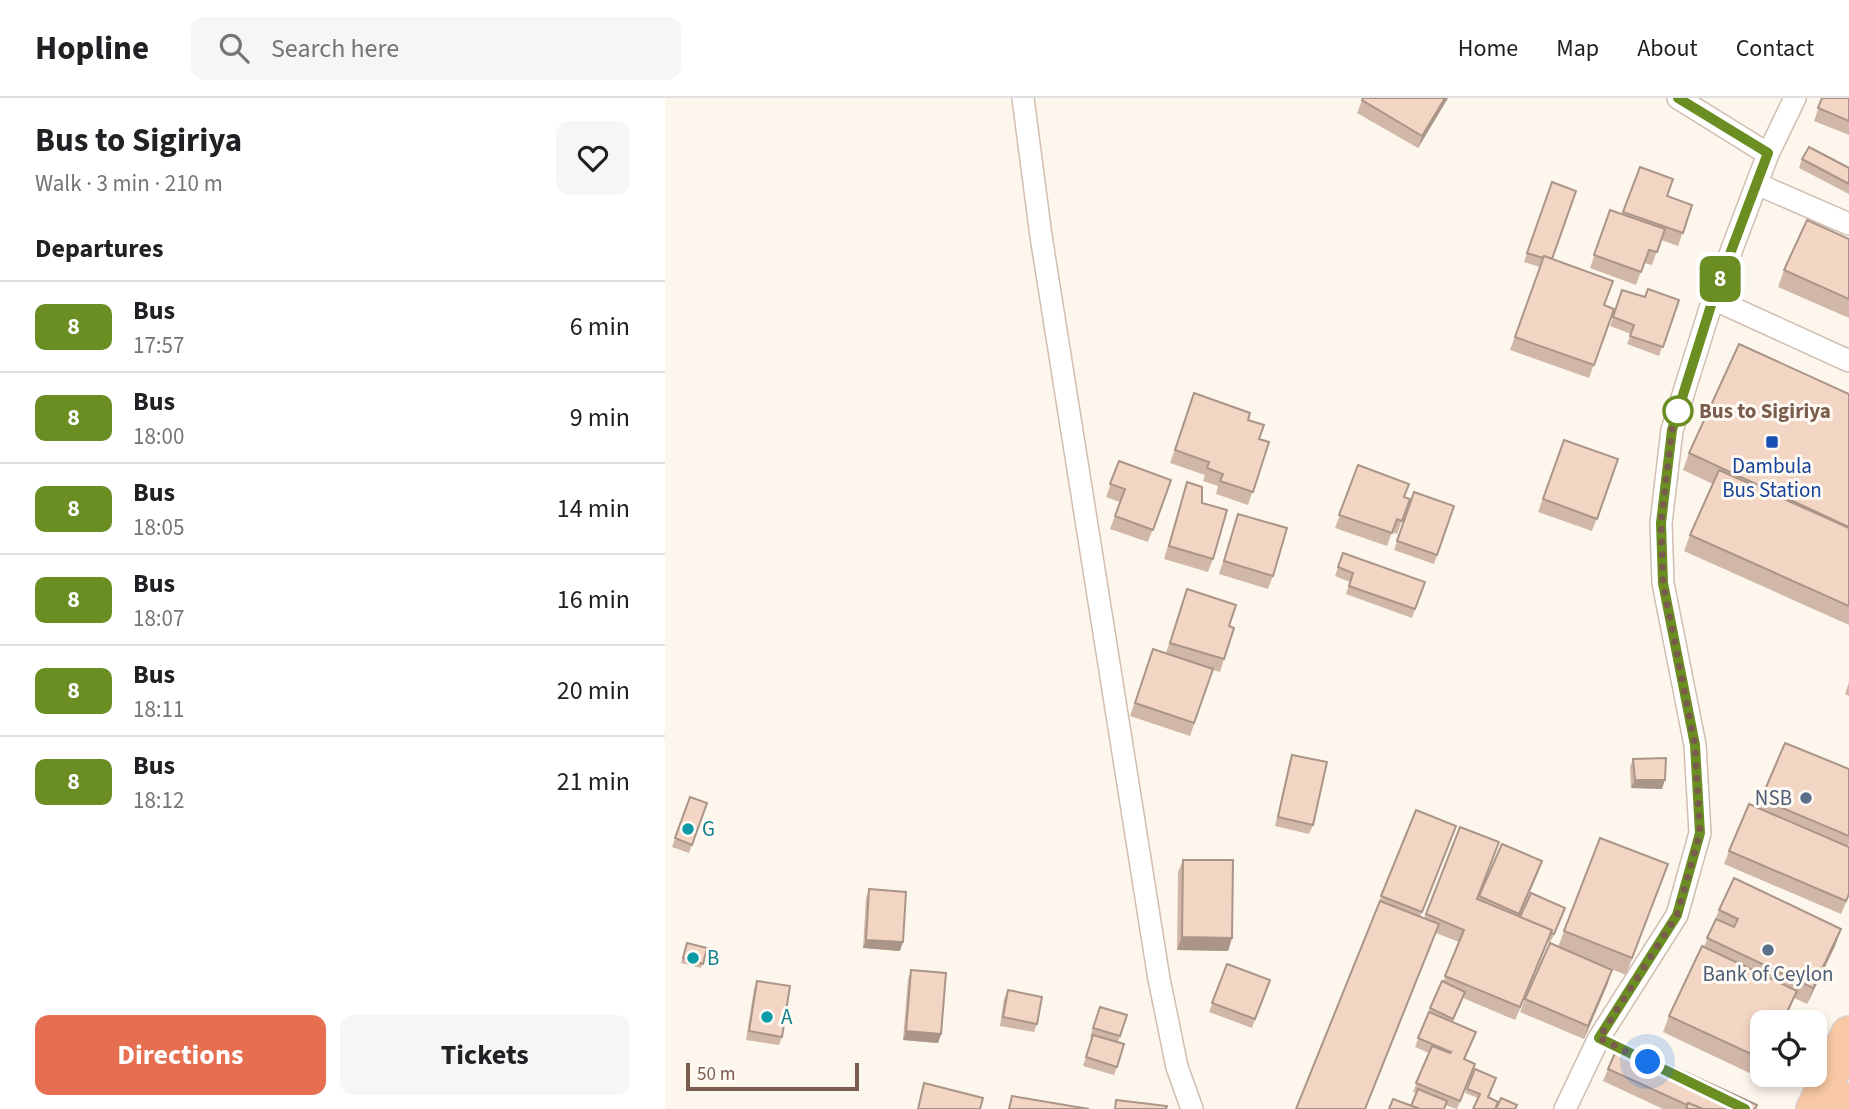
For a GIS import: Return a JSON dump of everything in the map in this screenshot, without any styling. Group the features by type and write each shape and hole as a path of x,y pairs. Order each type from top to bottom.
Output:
{"highway":[{"path":"1814,1109 1845,1053"},
{"path":"1845,1109 1849,1101"}],"street":[{"path":"1023,98 1041,236 1157,965 1177,1067 1192,1109"},
{"path":"1678,98 1768,153"},
{"path":"1565,1109 1677,915 1700,833 1695,745 1663,583 1661,523 1672,430 1713,299 1768,153 1795,98"},
{"path":"1757,184 1849,223"},
{"path":"1713,299 1849,361"}],"building":[{"path":"1445,98 1422,136 1362,100"},
{"path":"1822,98 1849,98 1849,121 1818,108"},
{"path":"1809,147 1849,168 1849,184 1802,159"},
{"path":"1640,167 1673,179 1667,196 1692,205 1683,233 1623,212"},
{"path":"1552,182 1576,191 1552,259 1527,253"},
{"path":"1610,210 1665,229 1657,252 1649,250 1641,272 1594,255"},
{"path":"1807,220 1849,239 1849,299 1784,270"},
{"path":"1544,256 1613,281 1604,305 1614,309 1594,365 1515,337"},
{"path":"1648,289 1679,300 1663,347 1630,336 1634,325 1613,317 1622,290 1645,297"},
{"name":"Dambula Bus Station","path":"1739,344 1849,394 1849,527 1689,453"},
{"path":"1194,393 1250,413 1248,420 1264,425 1259,439 1269,442 1253,492 1220,481 1223,474 1207,468 1209,462 1175,450"},
{"path":"1564,440 1618,459 1597,519 1543,499"},
{"path":"1119,461 1171,480 1153,530 1115,516 1125,489 1110,484"},
{"path":"1358,465 1409,484 1404,497 1410,499 1402,521 1397,519 1392,533 1339,515"},
{"path":"1719,470 1849,528 1849,606 1690,535"},
{"path":"1187,482 1202,487 1202,503 1227,510 1213,559 1169,546"},
{"path":"1414,492 1454,506 1437,555 1397,541"},
{"path":"1238,514 1287,528 1273,576 1224,561"},
{"path":"1343,553 1425,582 1415,609 1349,586 1353,573 1338,567"},
{"path":"1187,589 1236,605 1229,626 1234,628 1224,659 1170,643"},
{"path":"1153,649 1213,669 1194,723 1135,703"},
{"name":"NSB","path":"1785,743 1849,769 1849,836 1761,799"},
{"path":"1292,755 1327,762 1313,825 1278,817"},
{"path":"1666,758 1665,780 1635,780 1633,759"},
{"name":"G","path":"690,797 707,803 692,845 675,838"},
{"path":"1749,804 1849,847 1849,894 1846,901 1729,851"},
{"path":"1416,810 1456,826 1422,912 1381,896"},
{"path":"1460,827 1499,842 1477,899 1552,930 1520,1007 1445,976 1464,930 1426,914"},
{"path":"1600,838 1668,864 1632,958 1564,931"},
{"path":"1502,844 1542,861 1519,914 1479,896"},
{"path":"1183,860 1233,860 1232,938 1182,937"},
{"name":"Bank of Ceylon","path":"1734,878 1841,929 1813,988 1707,938 1716,919 1734,927 1738,919 1719,910"},
{"path":"869,889 906,892 903,942 866,940"},
{"path":"1531,893 1565,908 1554,934 1551,933 1552,930 1520,917"},
{"path":"1380,901 1439,924 1365,1109 1296,1109"},
{"name":"B","path":"687,943 707,948 703,964 683,958"},
{"path":"1550,943 1612,970 1588,1026 1525,999"},
{"path":"1702,946 1797,991 1788,1010 1750,1010 1750,1053 1669,1016"},
{"path":"1227,964 1270,980 1255,1019 1212,1003"},
{"path":"911,970 946,973 941,1034 906,1031"},
{"name":"A","path":"757,981 790,986 782,1037 749,1031"},
{"path":"1442,981 1465,992 1453,1019 1430,1008"},
{"path":"1008,990 1042,997 1037,1024 1003,1017"},
{"path":"1100,1007 1127,1015 1120,1036 1093,1028"},
{"path":"1429,1012 1476,1032 1464,1059 1475,1064 1460,1101 1416,1083 1432,1046 1451,1052 1418,1038"},
{"path":"1093,1035 1124,1044 1117,1067 1086,1057"},
{"path":"1620,1042 1757,1105 1755,1109 1703,1109 1688,1103 1687,1105 1608,1069"},
{"path":"1475,1069 1496,1078 1488,1097 1498,1102 1495,1109 1473,1109 1480,1094 1467,1089"},
{"path":"924,1083 983,1098 980,1109 918,1109"},
{"path":"1418,1089 1447,1101 1444,1109 1420,1109 1411,1106"},
{"path":"1012,1096 1089,1109 1009,1109"},
{"path":"1501,1098 1517,1105 1515,1109 1496,1109"},
{"path":"1393,1099 1420,1109 1389,1109"},
{"path":"1116,1100 1167,1106 1166,1109 1115,1109"},
{"path":"1688,1103 1703,1109 1686,1109"}],"bus line":[{"name":"8","path":"1678,98 1768,153 1713,299 1672,430 1661,523 1663,583 1695,745 1700,833 1677,915 1599,1038 1745,1109"}],"place":[{"name":"Bus to Sigiriya","path":"1678,411"},
{"name":"Dambula Bus Station","path":"1772,442"},
{"name":"NSB","path":"1806,798"},
{"name":"G","path":"688,829"},
{"name":"Bank of Ceylon","path":"1768,950"},
{"name":"B","path":"693,958"},
{"name":"A","path":"767,1017"}],"route":[{"path":"1648,1062 1599,1038 1677,915 1700,833 1695,745 1663,583 1661,523 1672,430 1680,404 1678,411"}]}
